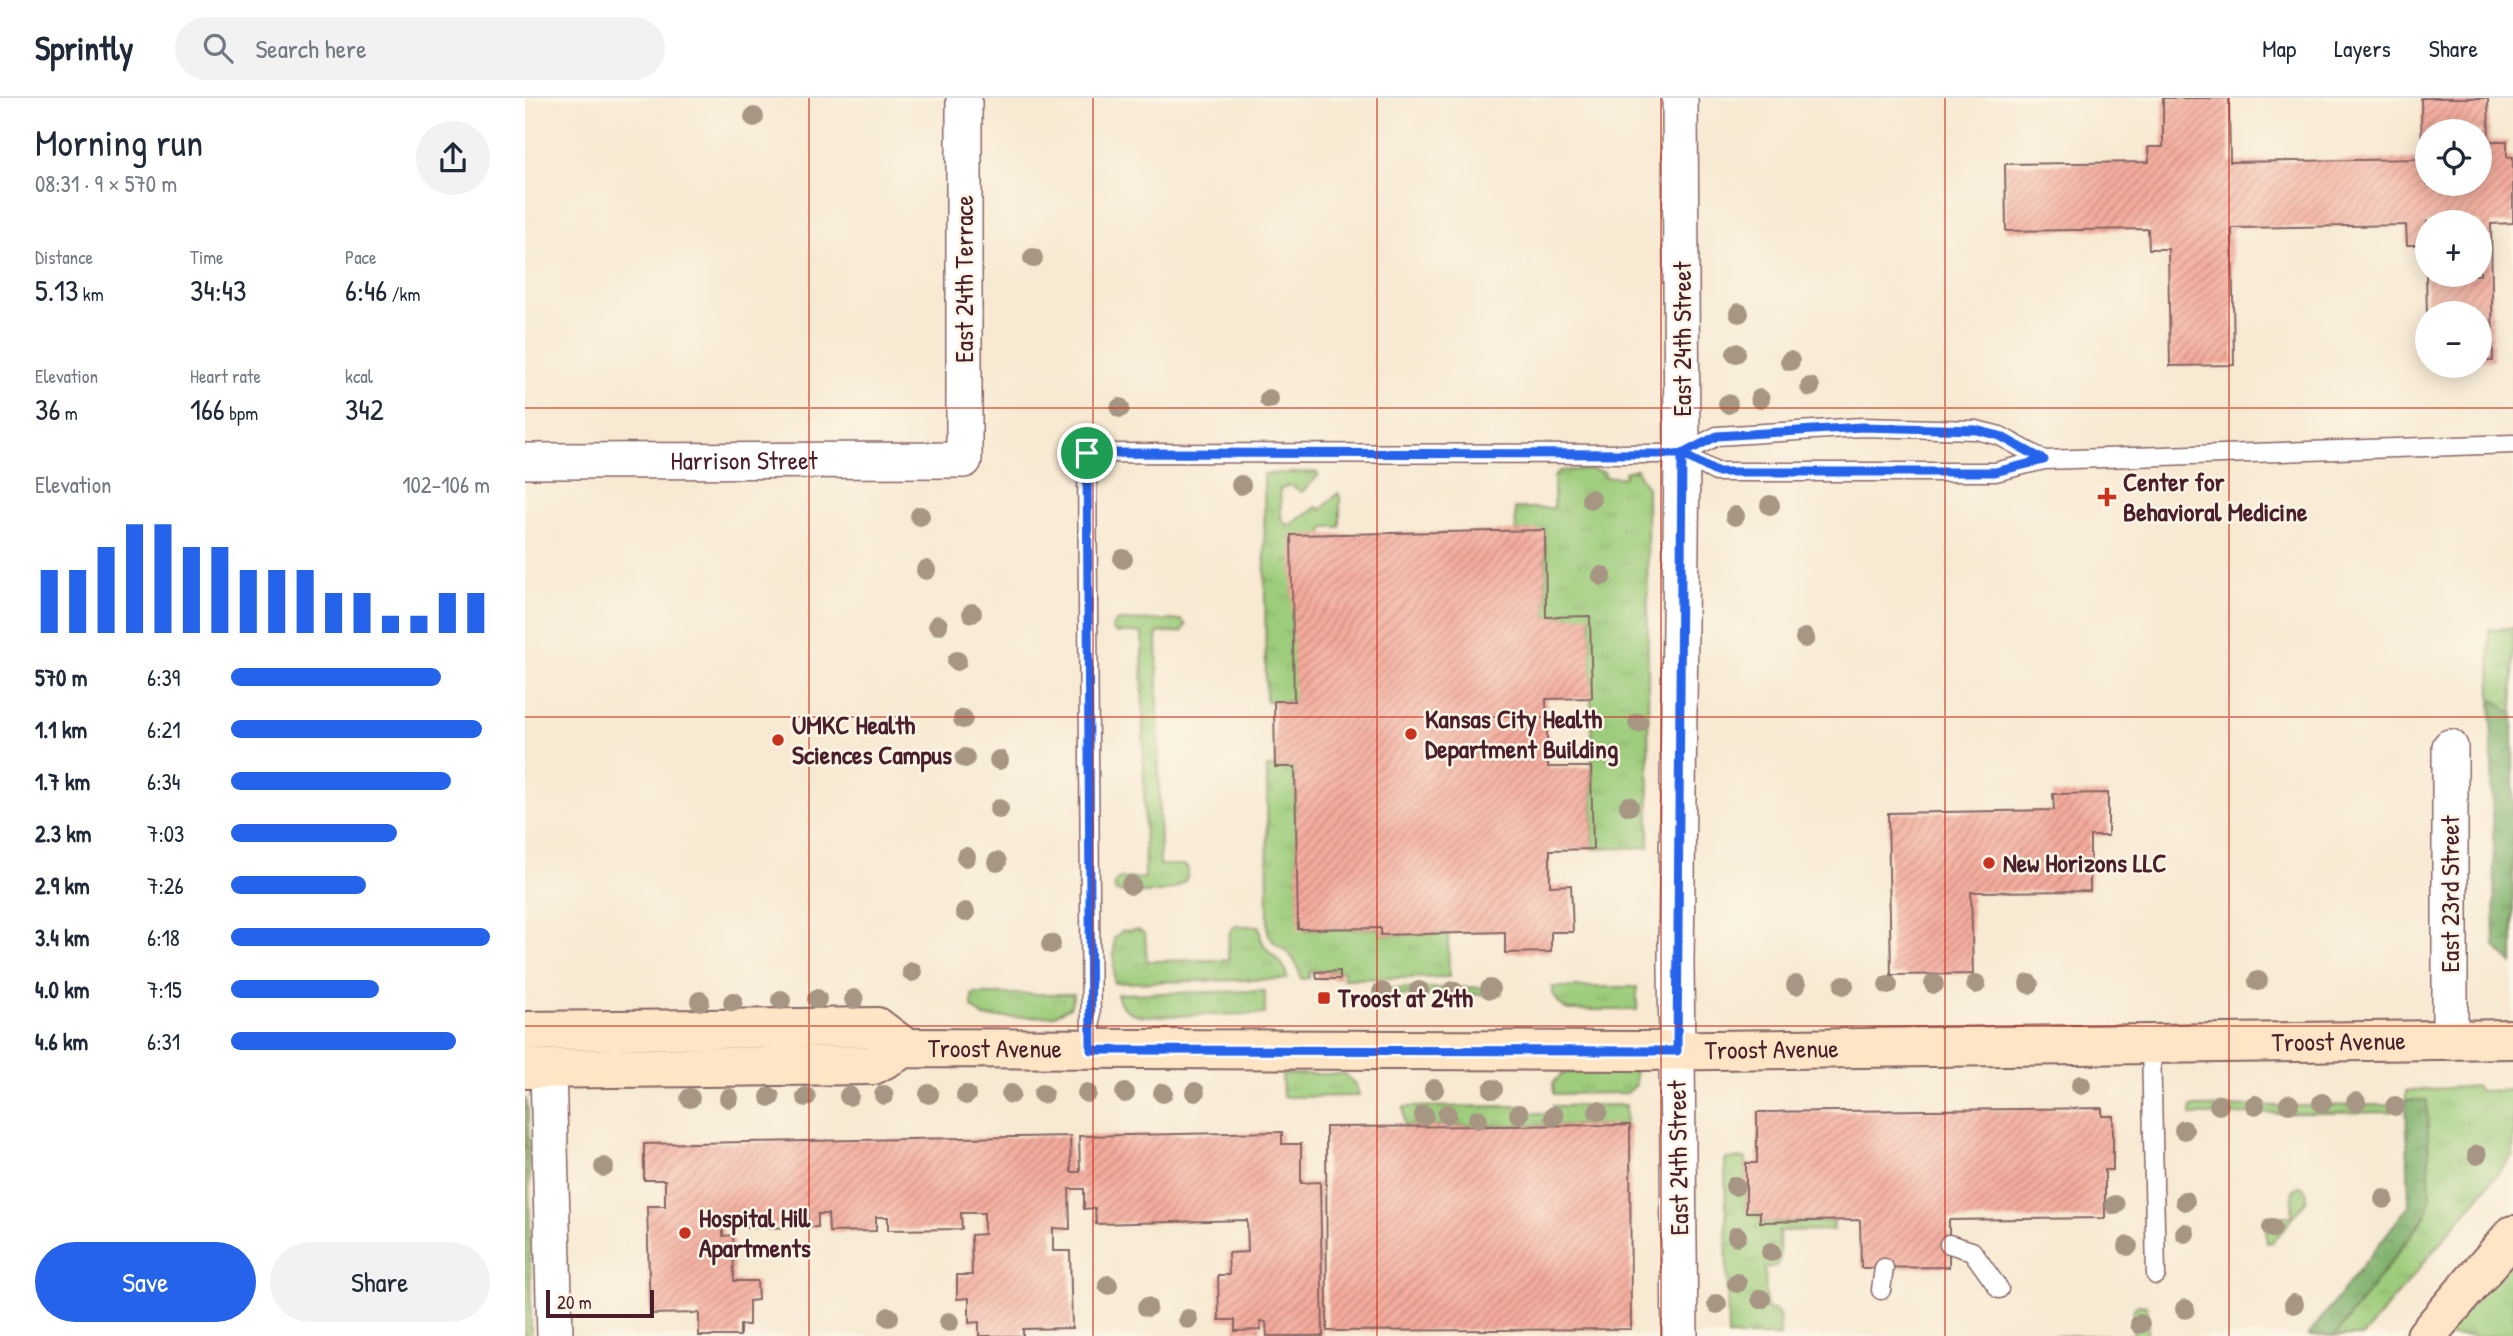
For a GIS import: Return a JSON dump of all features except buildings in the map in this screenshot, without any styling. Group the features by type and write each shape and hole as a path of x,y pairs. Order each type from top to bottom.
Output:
{"main road":[{"name":"Troost Avenue","path":"525,1031 877,1027 905,1048"},
{"name":"Troost Avenue","path":"536,1069 873,1065 905,1048 1677,1051 2451,1042 2513,1039"},
{"path":"2426,1336 2513,1235"}],"street":[{"name":"East 24th Terrace","path":"964,98 964,460"},
{"name":"East 24th Street","path":"1680,98 1682,454 1677,1051 1680,1336"},
{"name":"Harrison Street","path":"525,461 964,460"},
{"name":"East 23rd Street","path":"2450,747 2451,1042"},
{"path":"536,1069 555,1336"}],"lane":[{"path":"1091,1050 1087,453 1682,454 1717,436 1862,427 1976,430 2000,436 2044,460"},
{"path":"1682,454 1716,472 1995,472 2044,460 2513,444"},
{"path":"2151,1045 2156,1275"},
{"path":"1949,1244 1972,1251 1999,1289"},
{"path":"1881,1290 1884,1268"}],"green space":[{"path":"1589,469 1604,472 1605,477 1625,477 1625,472 1637,469 1647,487 1649,847 1593,849 1590,617 1546,617 1545,531 1516,531 1515,508 1554,508 1554,477 1559,471"},
{"path":"1316,472 1319,475 1302,492 1290,485 1280,489 1281,518 1287,525 1291,524 1317,507 1321,510 1338,493 1340,527 1324,527 1294,701 1266,701 1264,474"},
{"path":"1181,620 1186,625 1182,632 1157,633 1160,865 1184,865 1188,869 1186,878 1181,885 1161,892 1116,892 1114,886 1118,879 1145,878 1142,633 1117,633 1112,626 1118,621"},
{"path":"2513,628 2513,714 2491,698 2489,629"},
{"path":"2491,698 2513,714 2513,964 2495,947"},
{"path":"1267,767 1295,767 1299,929 1381,928 1381,935 1448,933 1449,977 1343,979 1343,971 1310,971 1309,978 1301,979 1293,959 1274,942 1268,932"},
{"path":"1234,926 1259,926 1263,943 1284,967 1287,979 1114,983 1114,938 1122,931 1138,930 1145,934 1147,961 1228,960 1229,934"},
{"path":"1500,987 1501,994 1373,996 1374,989"},
{"path":"1552,987 1637,987 1637,1010 1568,1010 1557,1000"},
{"path":"1265,991 1265,1014 1145,1016 1127,1010 1117,994"},
{"path":"972,994 1074,994 1070,1007 1053,1016 990,1018 984,1017 972,1007"},
{"path":"1635,1070 1636,1085 1627,1093 1554,1094 1553,1083 1564,1073"},
{"path":"1282,1074 1344,1074 1356,1085 1359,1096 1283,1097"},
{"path":"2476,1086 2478,1091 2513,1090 2513,1155 2363,1336 2335,1336 2426,1215 2426,1100 2406,1100 2406,1091"},
{"path":"525,1097 528,1110 531,1336 525,1336"},
{"path":"2406,1100 2427,1100 2430,1199 2426,1215 2335,1336 2308,1336 2409,1205"},
{"path":"1626,1105 1626,1125 1404,1126 1404,1107 1524,1106 1525,1113 1553,1113 1553,1106"},
{"path":"2391,1105 2392,1112 2191,1115 2191,1107"},
{"path":"1746,1158 1746,1211 1760,1212 1760,1222 1834,1221 1834,1230 1779,1231 1780,1261 1776,1266 1765,1268 1766,1309 1775,1310 1779,1314 1780,1336 1728,1336 1725,1159"},
{"path":"2298,1186 2303,1187 2307,1194 2306,1201 2273,1242 2267,1243 2265,1216 2292,1216 2293,1190"},
{"path":"2513,1253 2513,1336 2446,1336"},
{"path":"2138,1305 2146,1306 2147,1309 2148,1336 2048,1336 2133,1335 2133,1310"}],"place":[{"name":"Center for Behavioral Medicine","path":"2107,497"},
{"name":"Kansas City Health Department Building","path":"1411,734"},
{"name":"UMKC Health Sciences Campus","path":"778,740"},
{"name":"New Horizons LLC","path":"1989,863"},
{"name":"Troost at 24th","path":"1324,998"},
{"name":"Hospital Hill Apartments","path":"685,1233"}],"route":[{"path":"1087,453 1091,1050 1677,1051 1682,454 1716,472 1995,472 2044,460 2000,436 1976,430 1862,427 1717,436 1682,454 1087,453"}]}
